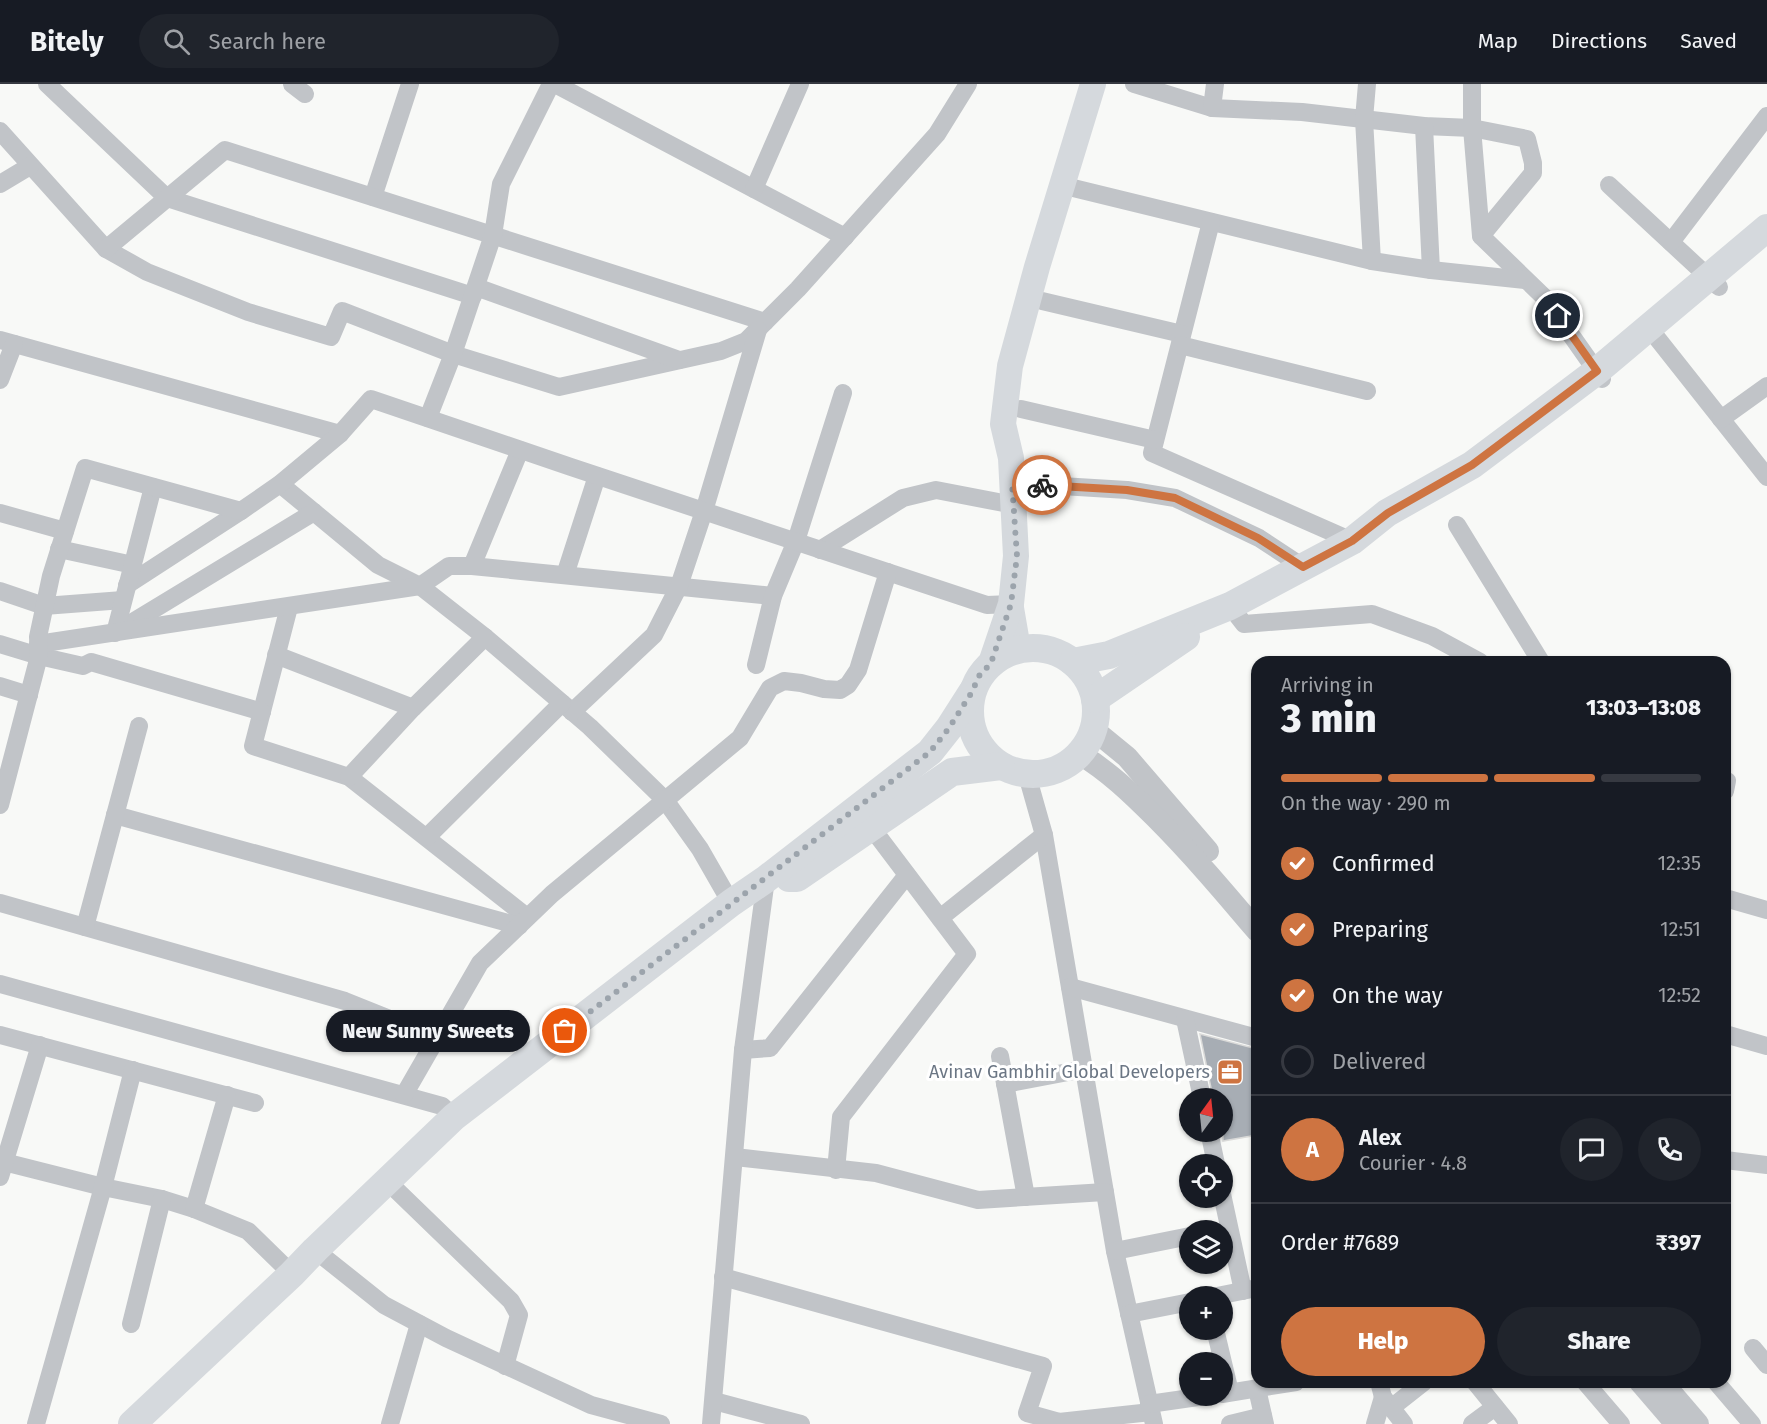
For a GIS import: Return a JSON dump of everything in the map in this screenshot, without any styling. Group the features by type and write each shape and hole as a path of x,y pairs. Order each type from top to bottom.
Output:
{"main road":[{"path":"1011,458 1019,427 1026,369 1093,84"},
{"path":"991,663 1011,604 1017,556 1011,458 1003,424 1010,366 1037,267 1107,84"},
{"path":"1601,376 1657,338 1767,228"},
{"path":"1073,662 1109,655 1230,606 1352,541 1393,531 1484,477 1714,282 1767,247"},
{"path":"1011,604 1018,649"},
{"path":"1095,699 1230,606"},
{"path":"132,1424 292,1274 454,1117 930,752 949,728 972,692 979,676 991,663 1008,652 1037,648 1057,652 1073,662 1088,679 1095,699 1094,730 1080,754 1065,766 1047,773 1014,770 952,772 797,878 765,879"},
{"path":"972,692 969,713 973,734 984,753 1014,770"}],"street":[{"path":"47,84 167,198 474,291 679,360"},
{"path":"373,197 410,84"},
{"path":"428,418 453,354 493,235 501,184 553,84 845,237"},
{"path":"754,189 800,84"},
{"path":"0,131 106,249 147,272 248,312 331,337 342,312 453,354 559,387 721,351 746,341 798,289 937,134 968,84"},
{"path":"1134,84 1212,108 1302,112 1424,126 1472,128 1527,139 1533,173 1481,236"},
{"path":"1212,108 1215,84"},
{"path":"1367,84 1364,119 1372,261"},
{"path":"1472,84 1472,128 1481,236 1545,298 1601,376"},
{"path":"1671,242 1767,116"},
{"path":"1424,126 1431,270"},
{"path":"106,249 225,150 493,235 762,325"},
{"path":"0,184 30,166"},
{"path":"1609,184 1714,282"},
{"path":"1068,186 1372,261 1525,280"},
{"path":"1211,222 1152,453 1352,541"},
{"path":"1042,301 1367,391"},
{"path":"427,837 567,707 654,635 679,586 762,325"},
{"path":"1657,338 1767,477"},
{"path":"0,380 7,342 340,434"},
{"path":"1721,419 1767,386"},
{"path":"756,665 773,596 796,541 843,393"},
{"path":"0,591 44,606 125,593 280,484 340,434 371,399 987,605 1011,604"},
{"path":"1021,409 1155,440"},
{"path":"472,566 519,450"},
{"path":"1,793 29,695 44,606 59,549 85,468 241,511"},
{"path":"565,575 597,476"},
{"path":"280,484 378,565 420,586 485,637 567,707 665,800 700,849 731,903"},
{"path":"115,633 153,487"},
{"path":"820,550 903,498 936,490 1013,494 1127,490 1175,498 1258,538 1303,567"},
{"path":"115,633 314,512"},
{"path":"0,513 65,531"},
{"path":"1457,525 1537,656"},
{"path":"59,549 133,565"},
{"path":"38,650 115,633 420,586 449,566 472,566 773,596"},
{"path":"404,1095 480,963 552,894 740,738 771,688 784,681 824,689 840,690 848,686 858,670 888,572"},
{"path":"1230,606 1244,624 1372,614 1432,636 1453,655"},
{"path":"289,607 253,746 349,777 427,837 523,922"},
{"path":"349,777 413,708 485,637"},
{"path":"0,644 38,650 83,666 91,662 262,712"},
{"path":"276,655 413,708"},
{"path":"0,686 29,695"},
{"path":"85,927 139,726"},
{"path":"1094,730 1126,757 1251,900"},
{"path":"1080,754 1127,789 1186,849 1251,925"},
{"path":"1014,770 1044,835 1115,1251 1151,1413"},
{"path":"115,815 523,922"},
{"path":"836,1170 841,1117 967,954 871,827"},
{"path":"940,918 1044,835"},
{"path":"743,1050 770,1048 907,875"},
{"path":"711,1424 743,1050 765,879"},
{"path":"1731,900 1767,910"},
{"path":"0,903 345,1001 437,1038"},
{"path":"0,984 442,1106 454,1117"},
{"path":"1070,987 1251,1036"},
{"path":"1185,1018 1200,1088"},
{"path":"0,1035 255,1103"},
{"path":"1731,1036 1767,1046"},
{"path":"40,1045 2,1169 162,1199 194,1209 248,1231 292,1274"},
{"path":"1000,1056 1026,1197"},
{"path":"1005,1084 1084,1069"},
{"path":"36,1424 103,1187 133,1070"},
{"path":"194,1209 227,1095"},
{"path":"735,1157 876,1173 978,1200 1105,1192"},
{"path":"1731,1161 1767,1165"},
{"path":"387,1181 511,1301 519,1315 506,1366"},
{"path":"131,1324 162,1199"},
{"path":"1115,1251 1179,1238"},
{"path":"315,1250 384,1305 446,1338 591,1405 661,1424"},
{"path":"1233,1251 1250,1289 1233,1293"},
{"path":"723,1277 1043,1366 1027,1413 1059,1422 1151,1413 1179,1405"},
{"path":"1129,1314 1179,1304"},
{"path":"390,1424 419,1324"},
{"path":"1753,1348 1767,1365"},
{"path":"1233,1392 1263,1388"},
{"path":"1384,1395 1406,1388"},
{"path":"1480,1388 1509,1424"},
{"path":"1590,1388 1621,1424"},
{"path":"1645,1388 1676,1424"},
{"path":"1667,1388 1698,1424"},
{"path":"1721,1388 1752,1424"},
{"path":"1230,1424 1264,1420 1257,1389"},
{"path":"1375,1424 1384,1395"},
{"path":"1384,1395 1404,1424"},
{"path":"714,1401 801,1424"},
{"path":"1472,1424 1495,1407"}],"building":[{"name":"Avinav Gambhir Global Developers","path":"1200,1034 1251,1047 1251,1136 1233,1139 1233,1088 1211,1088"}],"way so far":[{"path":"565,1031 930,752 949,728 972,692 979,676 991,663 1011,604 1017,556 1012,483 1042,485"}],"place":[{"name":"New Sunny Sweets","path":"565,1031"},
{"name":"Avinav Gambhir Global Developers","path":"1230,1072"}],"route":[{"path":"1042,485 1127,490 1175,498 1258,538 1303,567 1352,541 1388,513 1472,465 1597,371 1558,316"}]}
